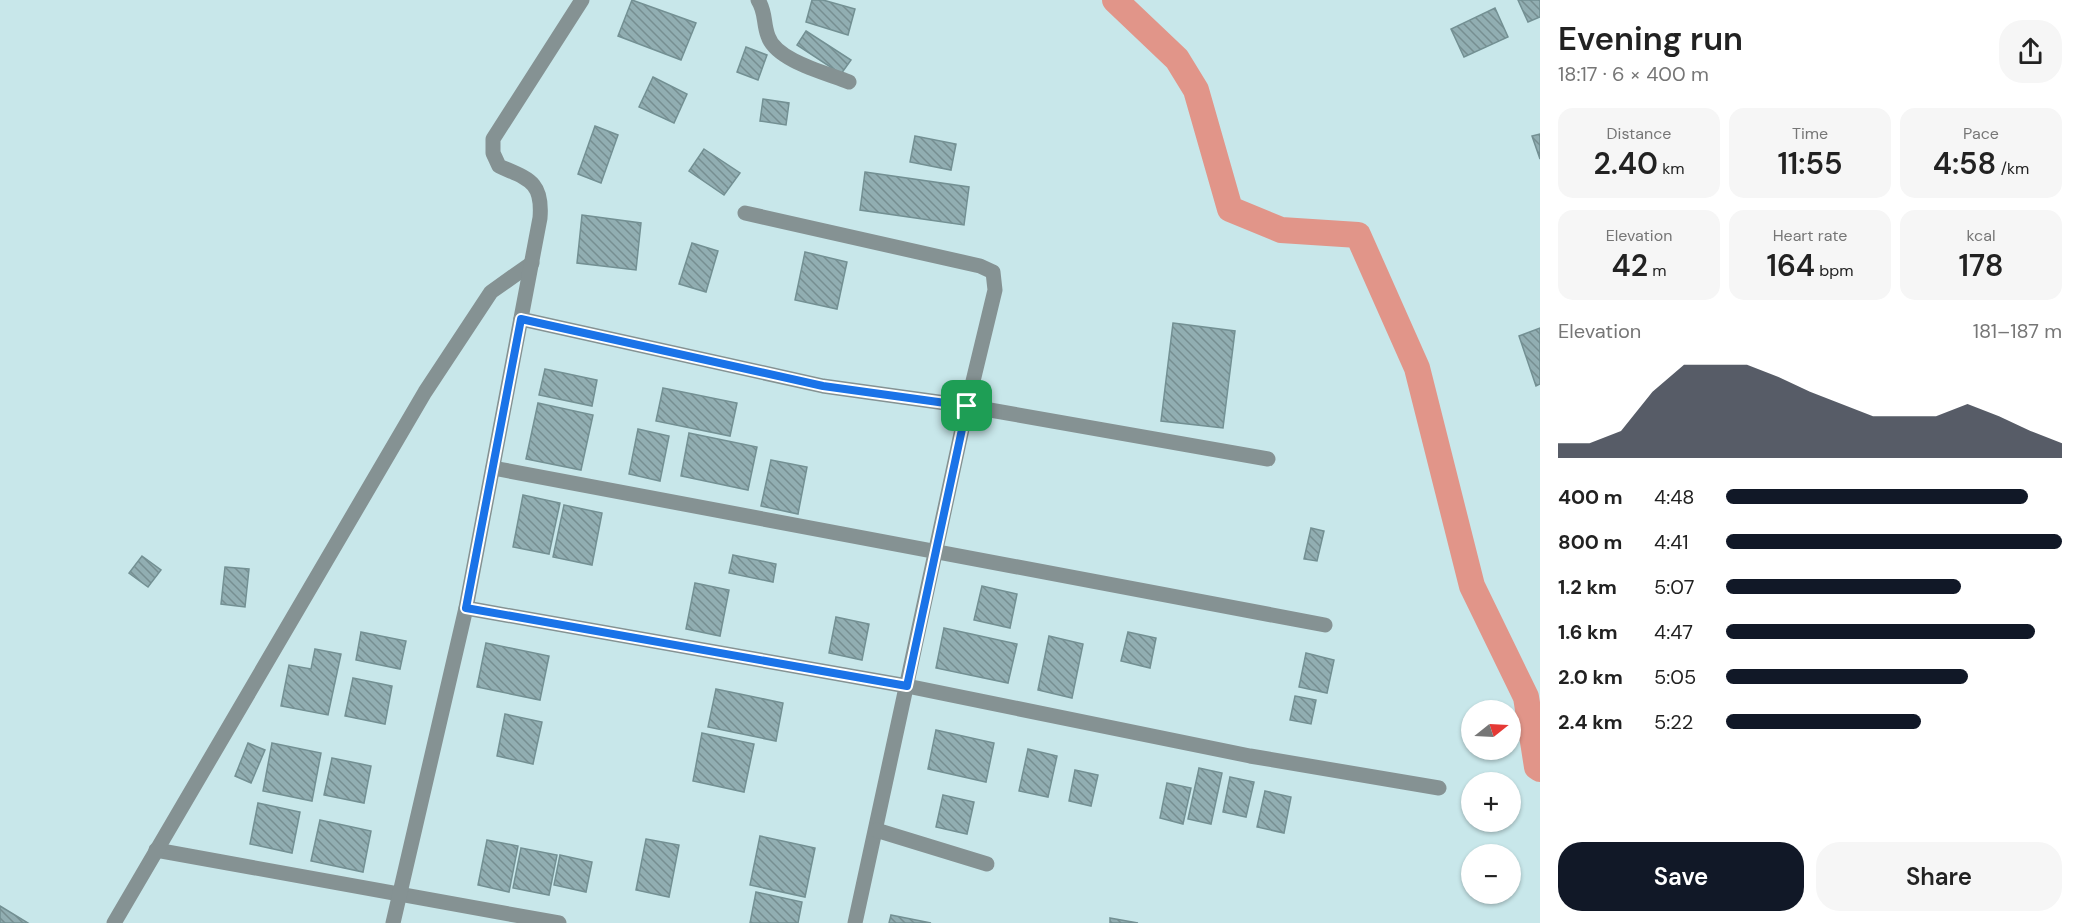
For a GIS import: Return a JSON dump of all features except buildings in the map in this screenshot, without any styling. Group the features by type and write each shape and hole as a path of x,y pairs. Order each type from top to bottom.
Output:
{"street":[{"path":"393,923 466,608 532,263 542,199 533,181 499,166 493,153 493,139 582,0"},
{"path":"758,0 764,11 768,36 782,56 849,82"},
{"path":"745,213 980,266 993,272 994,290 855,923"},
{"path":"114,923 458,339 491,292 532,263"},
{"path":"521,319 823,386 967,406 1268,459"},
{"path":"493,468 1325,625"},
{"path":"466,608 907,686 1250,756 1439,788"},
{"path":"876,830 987,864"},
{"path":"156,850 399,892 559,923"}],"waterway":[{"path":"1115,0 1177,59 1196,90 1230,209 1281,230 1358,235 1417,368 1472,586 1526,697 1537,767 1540,769"}],"route":[{"path":"521,319 823,386 967,406 907,686 466,608 521,319"}]}
